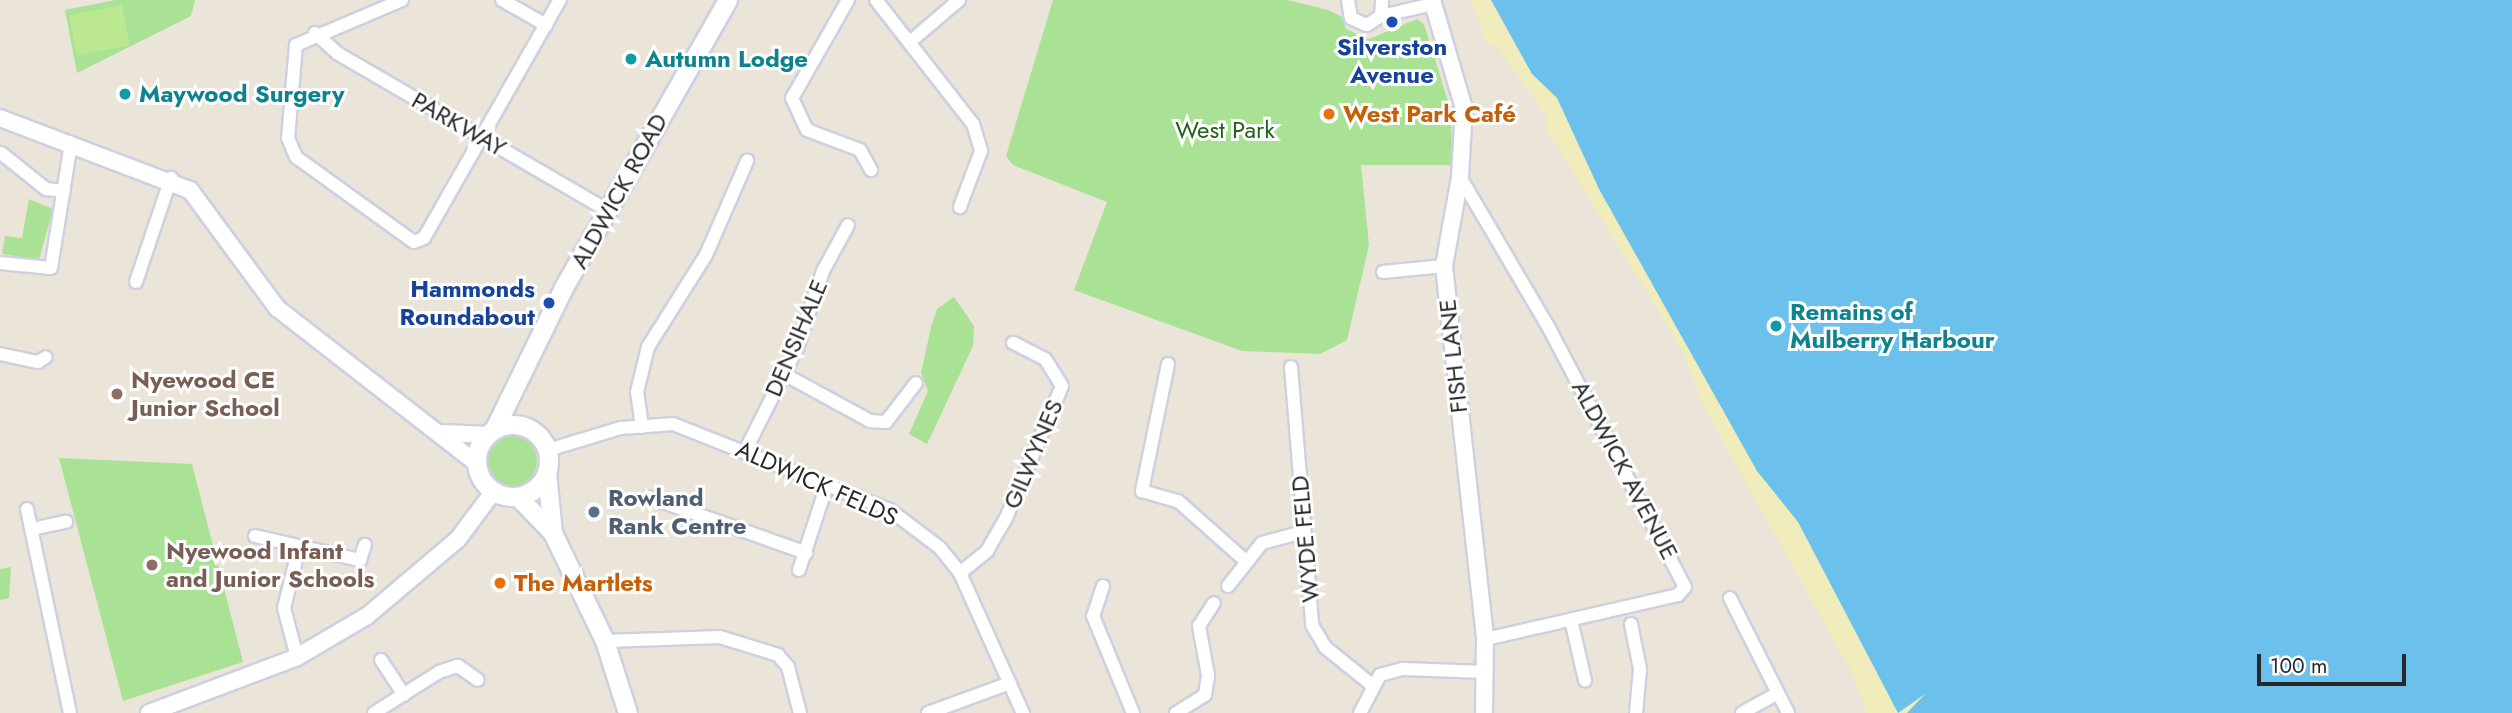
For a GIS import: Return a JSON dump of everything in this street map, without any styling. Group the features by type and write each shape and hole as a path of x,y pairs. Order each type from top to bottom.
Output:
{"main road":[{"name":"ALDWICK ROAD","path":"491,432 519,387 607,210 729,0"},
{"path":"519,387 531,430 548,450 547,473 553,533"},
{"path":"531,430 491,432 477,463 493,492 518,497 533,491 547,473"},
{"path":"518,497 553,533 605,641 628,713"}],"street":[{"path":"400,0 315,33 296,45 293,56 291,149 414,242 424,238 560,0"},
{"path":"502,0 546,24"},
{"path":"848,0 792,98 807,131 860,150 871,170"},
{"path":"876,0 911,41 976,133 981,150 960,207"},
{"path":"911,41 960,0"},
{"path":"1336,0 1348,0 1355,22 1367,25 1381,16 1432,2"},
{"path":"1381,16 1382,0"},
{"name":"FISH LANE","path":"1432,2 1464,109 1460,177 1444,266 1486,672 1483,713"},
{"name":"PARKWAY","path":"315,33 337,53 607,210"},
{"path":"0,118 171,178 204,202 277,308 442,432 477,463"},
{"path":"0,263 51,268 71,144"},
{"path":"1,153 46,189 64,191"},
{"path":"642,427 637,392 648,347 706,255 747,161"},
{"name":"ALDWICK AVENUE","path":"1460,177 1683,579 1678,595 1491,638"},
{"path":"136,282 171,178"},
{"name":"DENSIHALE","path":"745,451 784,374 848,225"},
{"path":"1383,272 1444,266"},
{"name":"GILWYNES","path":"960,573 987,551 1006,517 1062,386 1045,359 1013,342"},
{"path":"0,355 29,361 46,357"},
{"path":"1142,491 1168,363"},
{"name":"WYDE FELD","path":"1291,367 1312,625 1325,647 1372,685"},
{"path":"784,374 870,421 886,422 916,383"},
{"name":"ALDWICK FELDS","path":"548,450 642,427 673,424 890,510 940,548 960,573 1023,713"},
{"path":"442,432 491,432"},
{"path":"799,570 827,485"},
{"path":"1129,485 1178,501 1247,562"},
{"path":"155,712 297,657 367,616 458,539 493,492"},
{"path":"649,497 806,553"},
{"path":"27,509 70,713"},
{"path":"32,529 66,522"},
{"path":"1228,586 1262,543 1303,532"},
{"path":"255,536 360,560 365,545"},
{"path":"297,657 284,608 299,548"},
{"path":"1103,586 1093,616 1133,713"},
{"path":"1730,598 1788,713"},
{"path":"1176,713 1205,695 1209,675 1199,626 1214,603"},
{"path":"1571,620 1586,680"},
{"path":"1631,624 1640,669 1636,713"},
{"path":"605,641 720,637 778,655 788,667 800,713"},
{"path":"380,660 404,695"},
{"path":"374,713 458,666 478,680"},
{"path":"1360,713 1372,685 1380,675 1403,669 1486,672"},
{"path":"928,713 1010,682"},
{"path":"1742,713 1777,693"}],"green space":[{"path":"115,0 195,0 191,16 77,73 65,10"},
{"name":"West Park","path":"1053,0 1288,0 1328,10 1342,17 1346,29 1369,39 1417,19 1424,24 1451,111 1452,165 1361,165 1369,245 1347,340 1320,354 1242,351 1074,290 1107,202 1013,165 1006,156"},
{"path":"122,5 130,45 77,56 69,15"},
{"path":"29,199 53,209 39,260 2,254 5,236 22,238"},
{"path":"954,297 974,326 973,346 927,444 909,434 928,391 921,373 931,327 937,309"},
{"path":"511,435 521,437 529,443 535,451 535,471 529,479 521,485 511,487 501,485 493,479 487,471 485,461 487,451 493,443 501,437"},
{"path":"59,458 192,464 243,662 123,701"},
{"path":"11,567 9,598 0,600 0,569"}],"sand":[{"path":"1471,0 1583,0 1991,713 1867,713 1853,674 1703,406 1684,353 1544,125 1548,119 1496,45 1488,46"}],"water":[{"path":"1491,0 2512,0 2512,713 1907,713 1925,694 1898,713 1798,522 1757,471 1599,189 1557,98 1532,74"}],"place":[{"name":"Silverston Avenue","path":"1392,22"},
{"name":"Autumn Lodge","path":"631,59"},
{"name":"Maywood Surgery","path":"125,94"},
{"name":"West Park Café","path":"1329,114"},
{"name":"Hammonds Roundabout","path":"549,303"},
{"name":"Remains of Mulberry Harbour","path":"1776,326"},
{"name":"Nyewood CE Junior School","path":"117,394"},
{"name":"Rowland Rank Centre","path":"594,512"},
{"name":"Nyewood Infant and Junior Schools","path":"152,565"},
{"name":"The Martlets","path":"500,583"}]}
